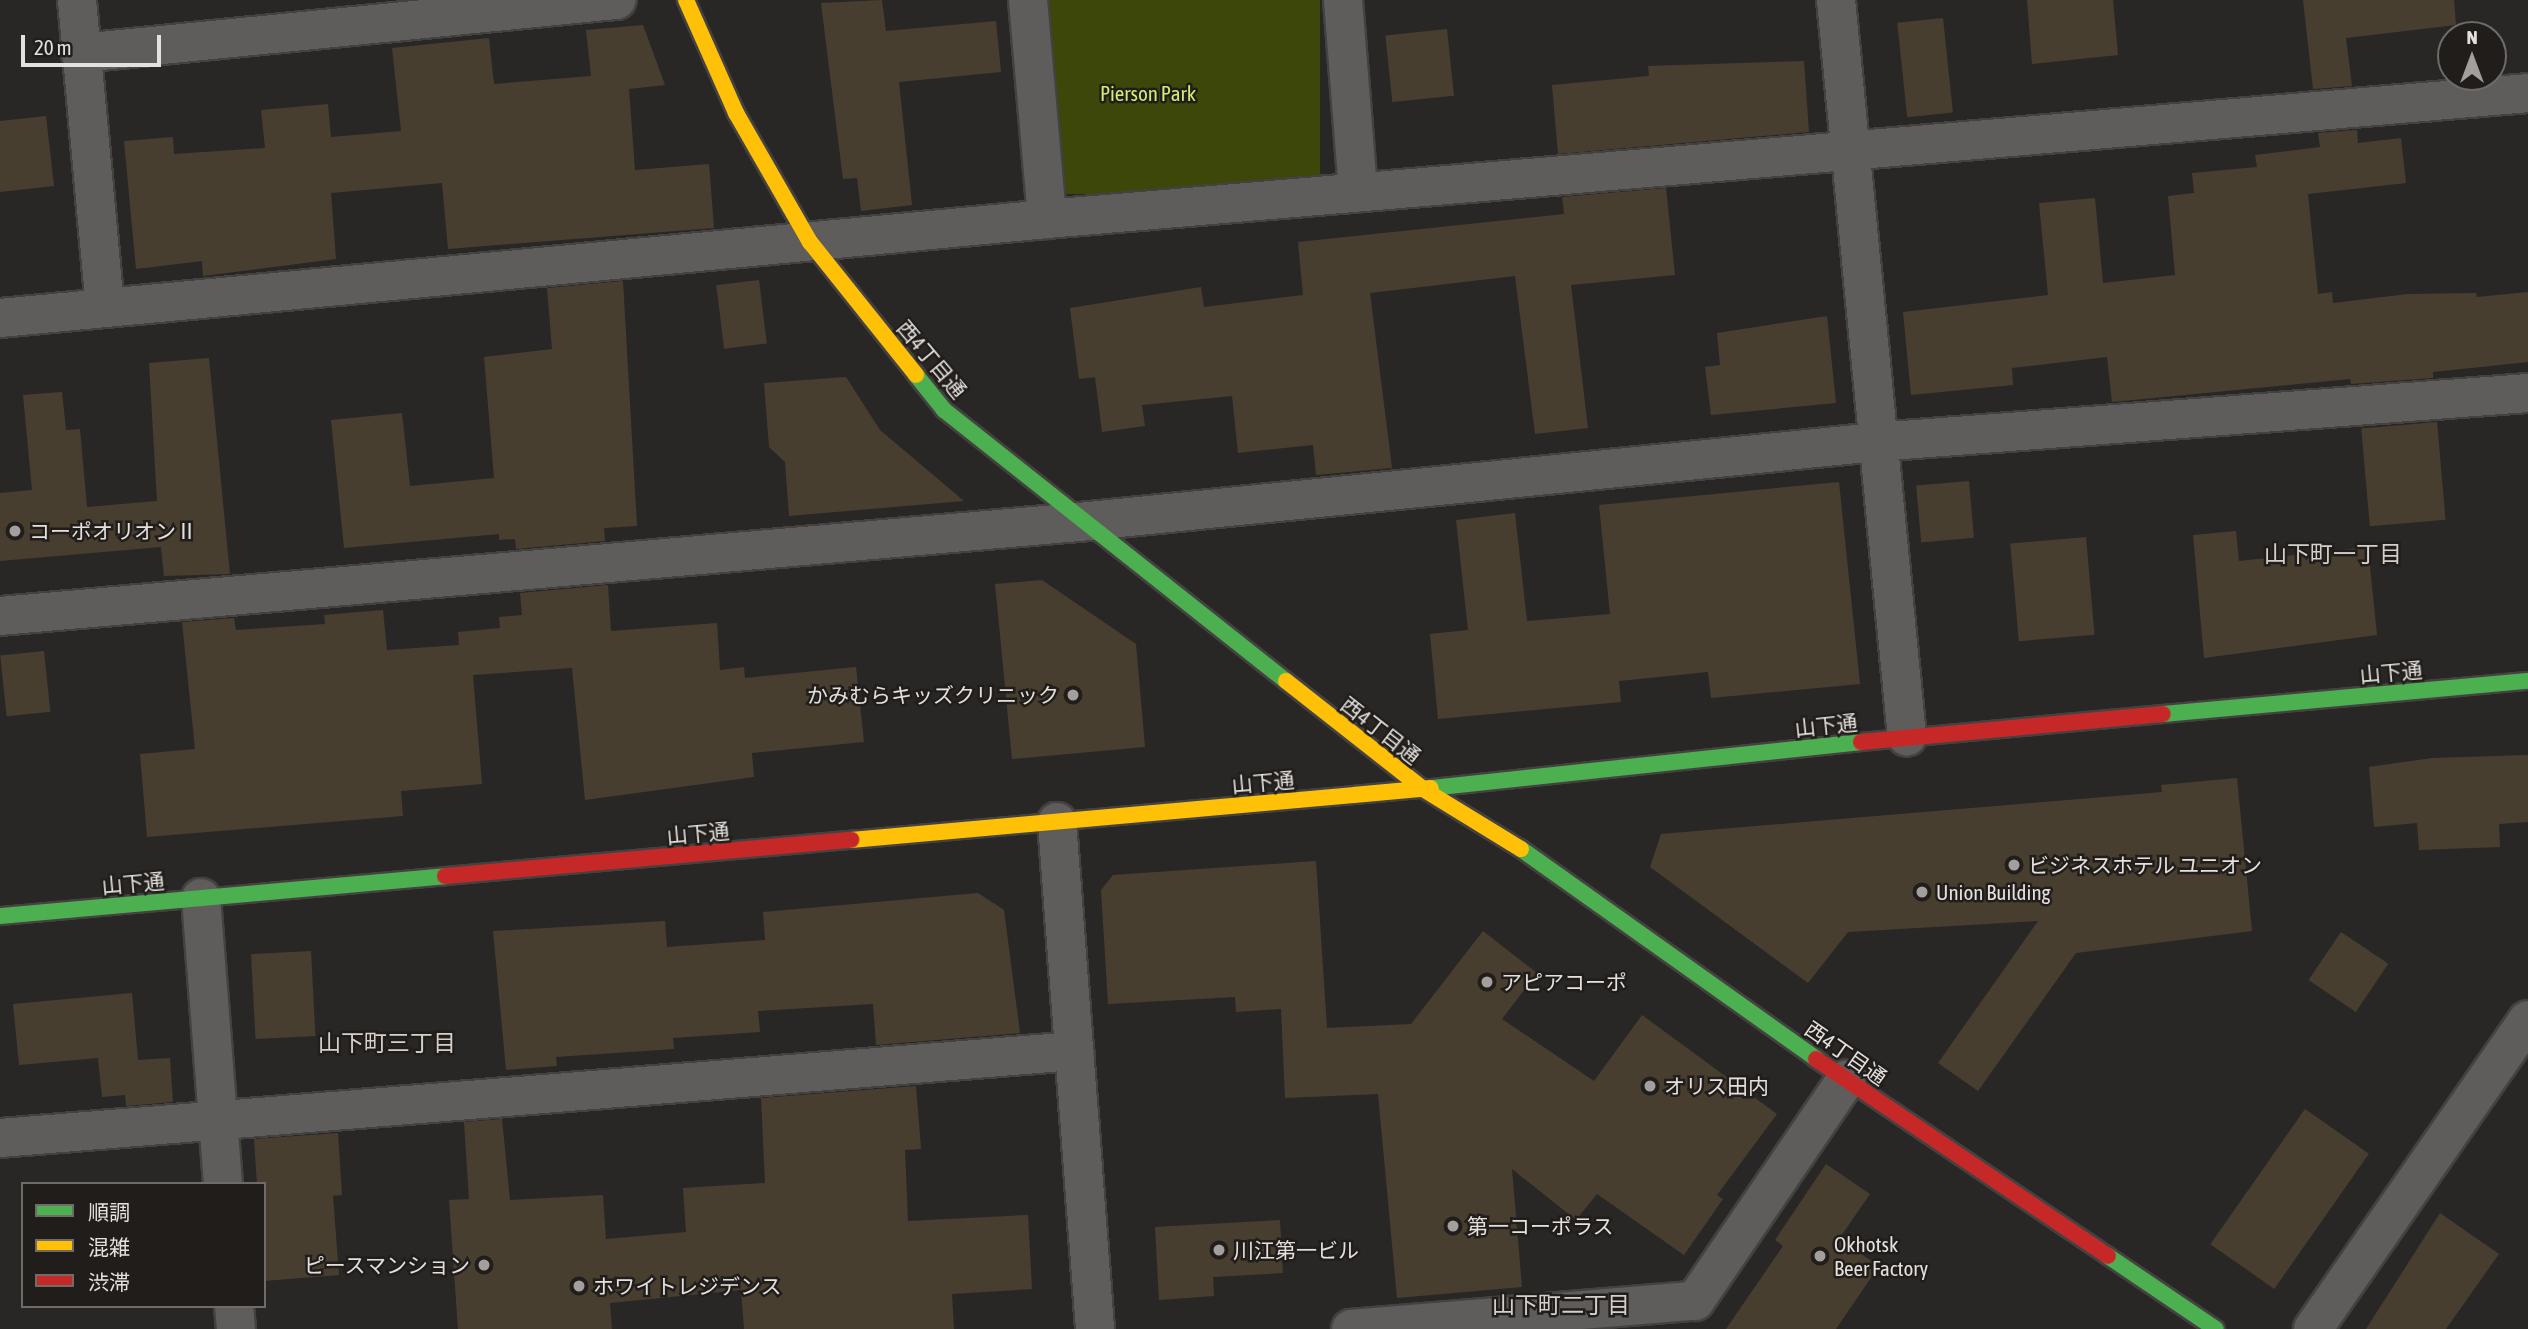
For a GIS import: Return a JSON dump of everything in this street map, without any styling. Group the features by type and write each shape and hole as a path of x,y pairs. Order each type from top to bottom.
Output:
{"street":[{"path":"77,0 105,308"},
{"path":"81,53 616,0"},
{"name":"西4丁目通","path":"686,0 736,113 810,242 944,410 1079,522 1423,789 1539,861 1846,1080 2216,1329"},
{"path":"1028,0 1047,219"},
{"path":"1343,0 1358,192"},
{"path":"1836,0 1876,442 1908,737"},
{"path":"0,318 1047,219 2528,93"},
{"path":"0,616 1079,522 1876,442 2528,393"},
{"name":"山下通","path":"0,916 1423,789 1908,737 2528,681"},
{"path":"1057,822 1095,1329"},
{"path":"201,898 223,1182"},
{"path":"2313,1329 2528,1020"},
{"path":"0,1138 217,1118 1074,1051"},
{"path":"1351,1329 1664,1317 1695,1301 1846,1080"},
{"path":"234,1308 236,1329"}],"green space":[{"name":"Pierson Park","path":"1045,0 1320,0 1320,194 1045,194"}],"building":[{"path":"882,0 886,31 996,21 1001,72 899,82 912,205 861,211 857,178 843,179 821,3"},
{"path":"2027,0 2113,0 2118,55 2032,64"},
{"path":"2303,0 2454,0 2456,21 2437,21 2437,27 2346,38 2352,86 2313,89"},
{"path":"1943,18 1953,112 1907,117 1897,23"},
{"path":"643,25 665,85 629,89 635,170 709,164 714,228 448,249 442,183 331,193 336,259 203,276 202,261 136,269 124,141 173,137 174,154 265,148 261,110 328,104 331,137 401,131 392,48 489,38 494,84 591,76 586,30"},
{"path":"1447,29 1454,96 1392,102 1385,35"},
{"path":"1804,61 1809,132 1558,154 1552,85 1649,76 1648,66"},
{"path":"46,116 54,186 0,192 0,121"},
{"path":"2357,130 2358,143 2401,138 2406,183 2308,194 2318,294 2332,292 2333,303 2408,294 2476,293 2477,297 2528,292 2528,362 2433,372 2433,378 2351,384 2350,379 2112,402 2107,357 2012,368 2013,385 1911,395 1903,312 2048,295 2039,203 2095,198 2103,283 2175,275 2168,196 2194,193 2192,173 2257,167 2255,155 2320,147 2318,133"},
{"path":"1666,188 1675,275 1571,285 1588,428 1535,434 1515,276 1370,293 1392,468 1316,475 1313,445 1238,453 1232,396 1142,405 1145,426 1102,432 1095,377 1079,379 1070,308 1201,287 1204,307 1303,295 1298,242 1564,214 1562,197"},
{"path":"759,280 767,344 724,349 716,285"},
{"path":"623,281 637,526 604,528 605,541 516,549 515,539 499,540 499,534 344,548 331,420 402,413 410,486 494,478 484,357 552,349 547,288"},
{"path":"1827,316 1836,403 1711,415 1705,367 1720,365 1717,333"},
{"path":"209,358 230,574 164,576 161,547 0,561 0,493 32,490 23,395 62,392 66,430 80,429 87,507 157,501 149,363"},
{"path":"846,377 880,430 964,501 789,516 785,462 769,447 764,383"},
{"path":"2437,422 2446,520 2370,526 2361,429"},
{"path":"1969,481 1974,538 1921,542 1916,486"},
{"path":"1839,482 1860,684 1711,698 1708,672 1619,681 1621,702 1438,719 1430,634 1468,630 1456,520 1515,513 1527,621 1610,614 1599,505"},
{"path":"2236,531 2239,561 2368,547 2377,635 2204,658 2193,535"},
{"path":"2086,537 2095,635 2019,641 2010,544"},
{"name":"かみむらキッズクリニック","path":"1042,580 1136,644 1145,747 1012,759 995,584"},
{"path":"608,585 611,631 717,623 720,670 744,667 745,678 856,667 864,742 752,753 754,777 585,800 572,668 473,675 482,784 401,791 403,816 147,837 140,754 195,749 182,622 234,618 236,630 325,624 324,615 383,610 387,650 459,645 458,632 500,628 499,617 522,615 520,593"},
{"path":"44,651 50,712 7,716 0,656"},
{"path":"2528,755 2528,822 2499,824 2500,847 2419,850 2417,823 2374,827 2369,767 2432,758"},
{"name":"Union Building","path":"2237,778 2252,931 2076,953 1978,1091 1938,1063 2038,921 1848,932 1808,983 1650,867 1661,834 2162,792 2161,785"},
{"path":"1316,861 1327,1028 1411,1024 1483,931 1537,973 1502,1019 1594,1081 1642,1015 1777,1114 1717,1195 1723,1199 1684,1255 1597,1194 1576,1220 1512,1169 1522,1287 1397,1298 1378,1094 1285,1098 1281,1009 1236,1012 1235,997 1108,1004 1101,890 1113,875"},
{"path":"978,893 1004,910 1020,1033 876,1045 873,1004 758,1011 760,1032 673,1038 674,1049 556,1057 557,1066 506,1070 493,931 665,921 667,947 765,940 763,912"},
{"path":"2341,932 2388,964 2356,1012 2309,980"},
{"path":"311,951 315,1036 256,1039 251,954"},
{"path":"132,993 138,1060 170,1058 173,1102 126,1106 125,1095 102,1097 98,1058 19,1065 13,1004"},
{"path":"916,1086 921,1149 905,1150 908,1221 1028,1215 1032,1289 952,1294 954,1329 744,1329 741,1290 610,1303 612,1329 458,1329 449,1200 469,1199 464,1122 502,1119 510,1200 603,1195 606,1239 686,1232 683,1188 765,1183 761,1098"},
{"path":"2305,1109 2369,1154 2274,1289 2210,1244"},
{"path":"338,1133 342,1195 333,1196 339,1275 266,1281 266,1182 257,1182 254,1139"},
{"name":"Okhotsk Beer Factory","path":"1826,1164 1870,1194 1839,1239 1879,1266 1836,1329 1726,1329 1783,1246 1775,1240"},
{"path":"2440,1213 2499,1254 2446,1329 2366,1329"},
{"name":"川江第一ビル","path":"1280,1220 1283,1273 1213,1277 1214,1296 1159,1300 1155,1227"}],"traffic: fast":[{"path":"916,375 944,410 1286,681"},
{"path":"2163,714 2528,681"},
{"path":"1431,788 1861,742"},
{"path":"1521,849 1816,1059"},
{"path":"0,916 445,876"},
{"path":"2108,1256 2216,1329"}],"traffic: slow":[{"path":"686,0 736,113 810,242 916,375"},
{"path":"1286,681 1423,789 1521,849"},
{"path":"851,840 1431,788"}],"traffic: jam":[{"path":"1861,742 2163,714"},
{"path":"445,876 851,840"},
{"path":"1816,1059 2108,1256"}],"place":[{"name":"コーポオリオンⅡ","path":"15,531"},
{"name":"かみむらキッズクリニック","path":"1073,695"},
{"name":"ビジネスホテル ユニオン","path":"2014,865"},
{"name":"Union Building","path":"1922,892"},
{"name":"アピアコーポ","path":"1487,982"},
{"name":"オリス田内","path":"1650,1086"},
{"name":"第一コーポラス","path":"1453,1226"},
{"name":"川江第一ビル","path":"1219,1250"},
{"name":"Okhotsk Beer Factory","path":"1820,1256"},
{"name":"ピースマンション","path":"484,1265"},
{"name":"ホワイトレジデンス","path":"579,1286"}],"district":[{"name":"山下町一丁目","path":"2333,554"},
{"name":"山下町三丁目","path":"387,1043"},
{"name":"山下町二丁目","path":"1561,1305"}]}
